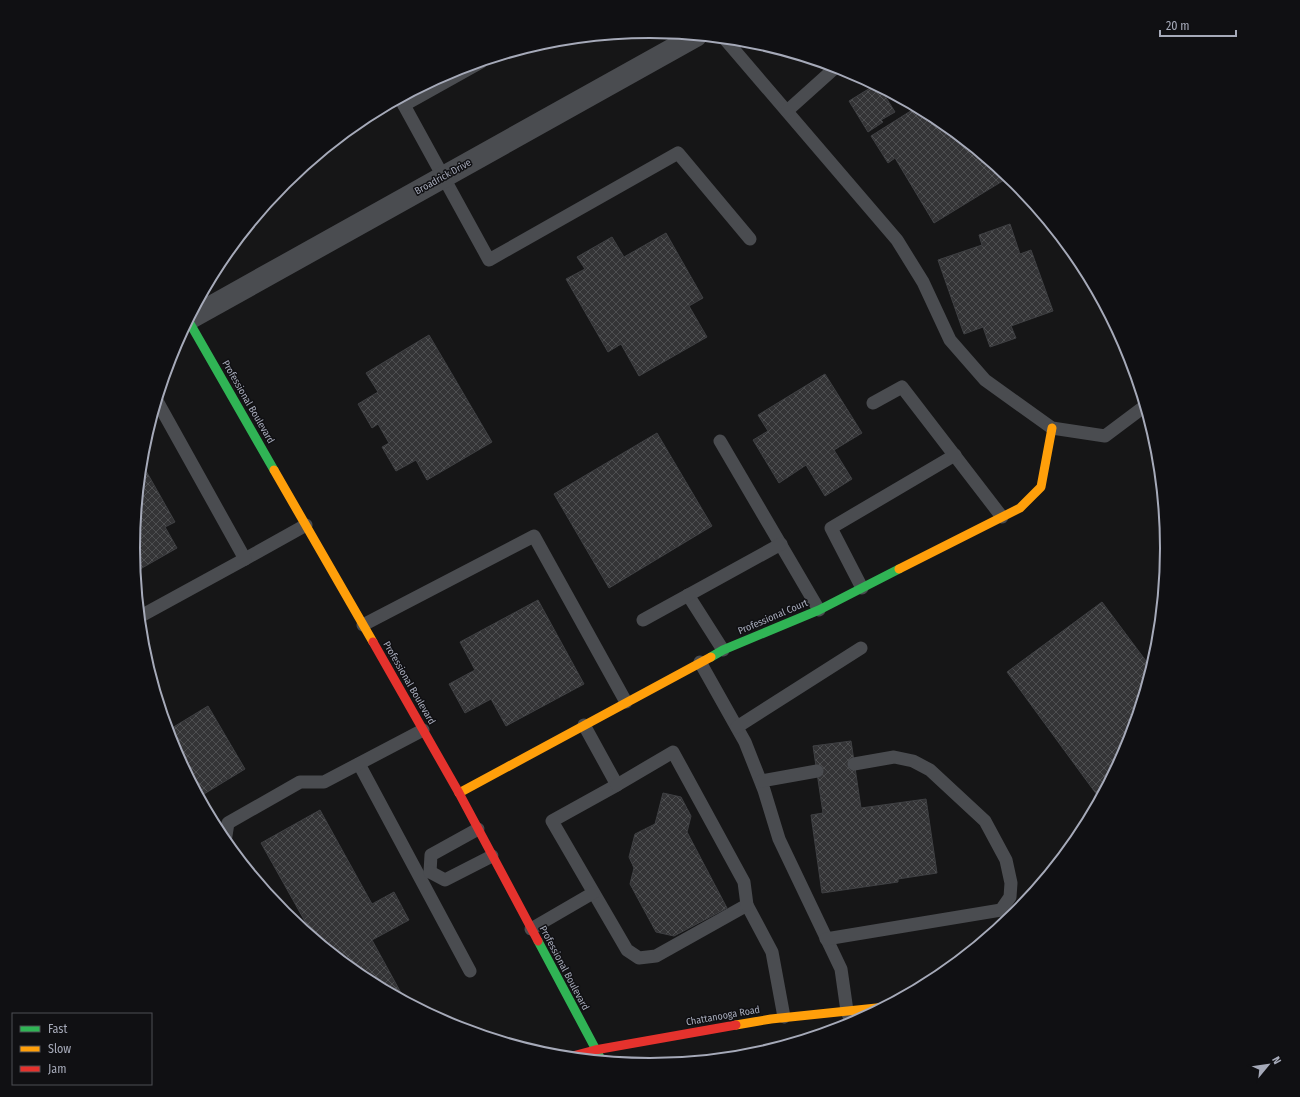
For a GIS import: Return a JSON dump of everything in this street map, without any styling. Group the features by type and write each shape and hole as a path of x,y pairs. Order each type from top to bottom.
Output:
{"street":[{"name":"Broadrick Drive","path":"196,315 690,40"},
{"name":"Professional Boulevard","path":"192,324 459,793 599,1056"},
{"name":"Professional Court","path":"459,793 723,650 819,610 1020,508 1041,487 1052,428"},
{"name":"Chattanooga Road","path":"579,1054 595,1050 784,1017 872,1008"}],"lane":[{"path":"729,44 897,240 923,282 950,340 986,380 1052,428 1105,436 1141,409"},
{"path":"787,111 831,72"},
{"path":"402,102 489,260 678,153 750,239"},
{"path":"873,403 902,387 1002,516"},
{"path":"160,406 245,559"},
{"path":"720,441 819,610"},
{"path":"862,588 831,528 955,455"},
{"path":"144,614 306,525"},
{"path":"363,625 534,536 626,702"},
{"path":"644,620 781,544"},
{"path":"688,595 723,650"},
{"path":"737,727 861,648"},
{"path":"700,662 745,742 761,781 779,839 841,969 847,1011 850,1018"},
{"path":"584,725 617,785"},
{"path":"226,833 228,823 300,782 324,782 423,730"},
{"path":"747,906 656,956 639,958 626,950 552,821 673,752 744,882 747,906 772,952 784,1017"},
{"path":"826,939 1001,910 1010,897 1011,883 1006,860 985,821 930,770 913,761 894,757 854,764"},
{"path":"359,764 425,875 470,971"},
{"path":"761,781 817,771"},
{"path":"425,875 431,855 478,829"},
{"path":"425,875 445,880 492,856"},
{"path":"531,929 593,893"}],"building":[{"path":"870,88 885,95 895,112 881,120 883,122 868,132 849,101"},
{"path":"912,110 961,143 1003,181 934,223 895,158 888,163 871,136"},
{"path":"1010,224 1020,254 1031,250 1053,311 1011,326 1016,338 990,347 983,327 964,334 938,260 982,245 979,235"},
{"path":"666,233 703,298 689,306 707,337 639,376 621,344 608,352 566,279 585,269 577,257 612,237 624,257"},
{"path":"429,335 492,442 427,480 416,460 396,471 382,447 389,443 378,424 372,428 358,404 378,392 366,373"},
{"path":"825,374 862,433 834,450 852,479 825,496 806,465 779,483 753,440 768,431 758,415"},
{"path":"657,433 712,526 609,588 554,494"},
{"path":"146,470 175,522 165,527 177,548 141,569 141,515"},
{"path":"538,600 584,684 506,726 491,699 465,713 449,684 475,670 460,642"},
{"path":"1102,602 1147,663 1133,713 1122,744 1097,795 1007,672"},
{"path":"208,706 245,769 203,795 178,744 172,728"},
{"path":"851,741 861,808 926,799 937,873 898,879 898,882 822,893 811,815 823,813 813,746"},
{"path":"663,793 681,797 691,816 687,832 727,908 674,936 656,932 630,884 634,868 629,857 635,834 655,824"},
{"path":"320,810 372,904 394,892 409,920 372,940 402,995 366,973 339,954 309,928 261,843"}],"traffic: fast":[{"path":"191,325 274,470"},
{"path":"711,657 723,650 819,610 899,569"},
{"path":"538,941 600,1056"}],"traffic: slow":[{"path":"899,569 1020,508 1041,487 1052,428"},
{"path":"274,470 373,642"},
{"path":"459,793 711,657"},
{"path":"736,1025 771,1019 870,1009"}],"traffic: jam":[{"path":"373,642 459,793 538,941"},
{"path":"579,1054 595,1050 736,1025"}]}
